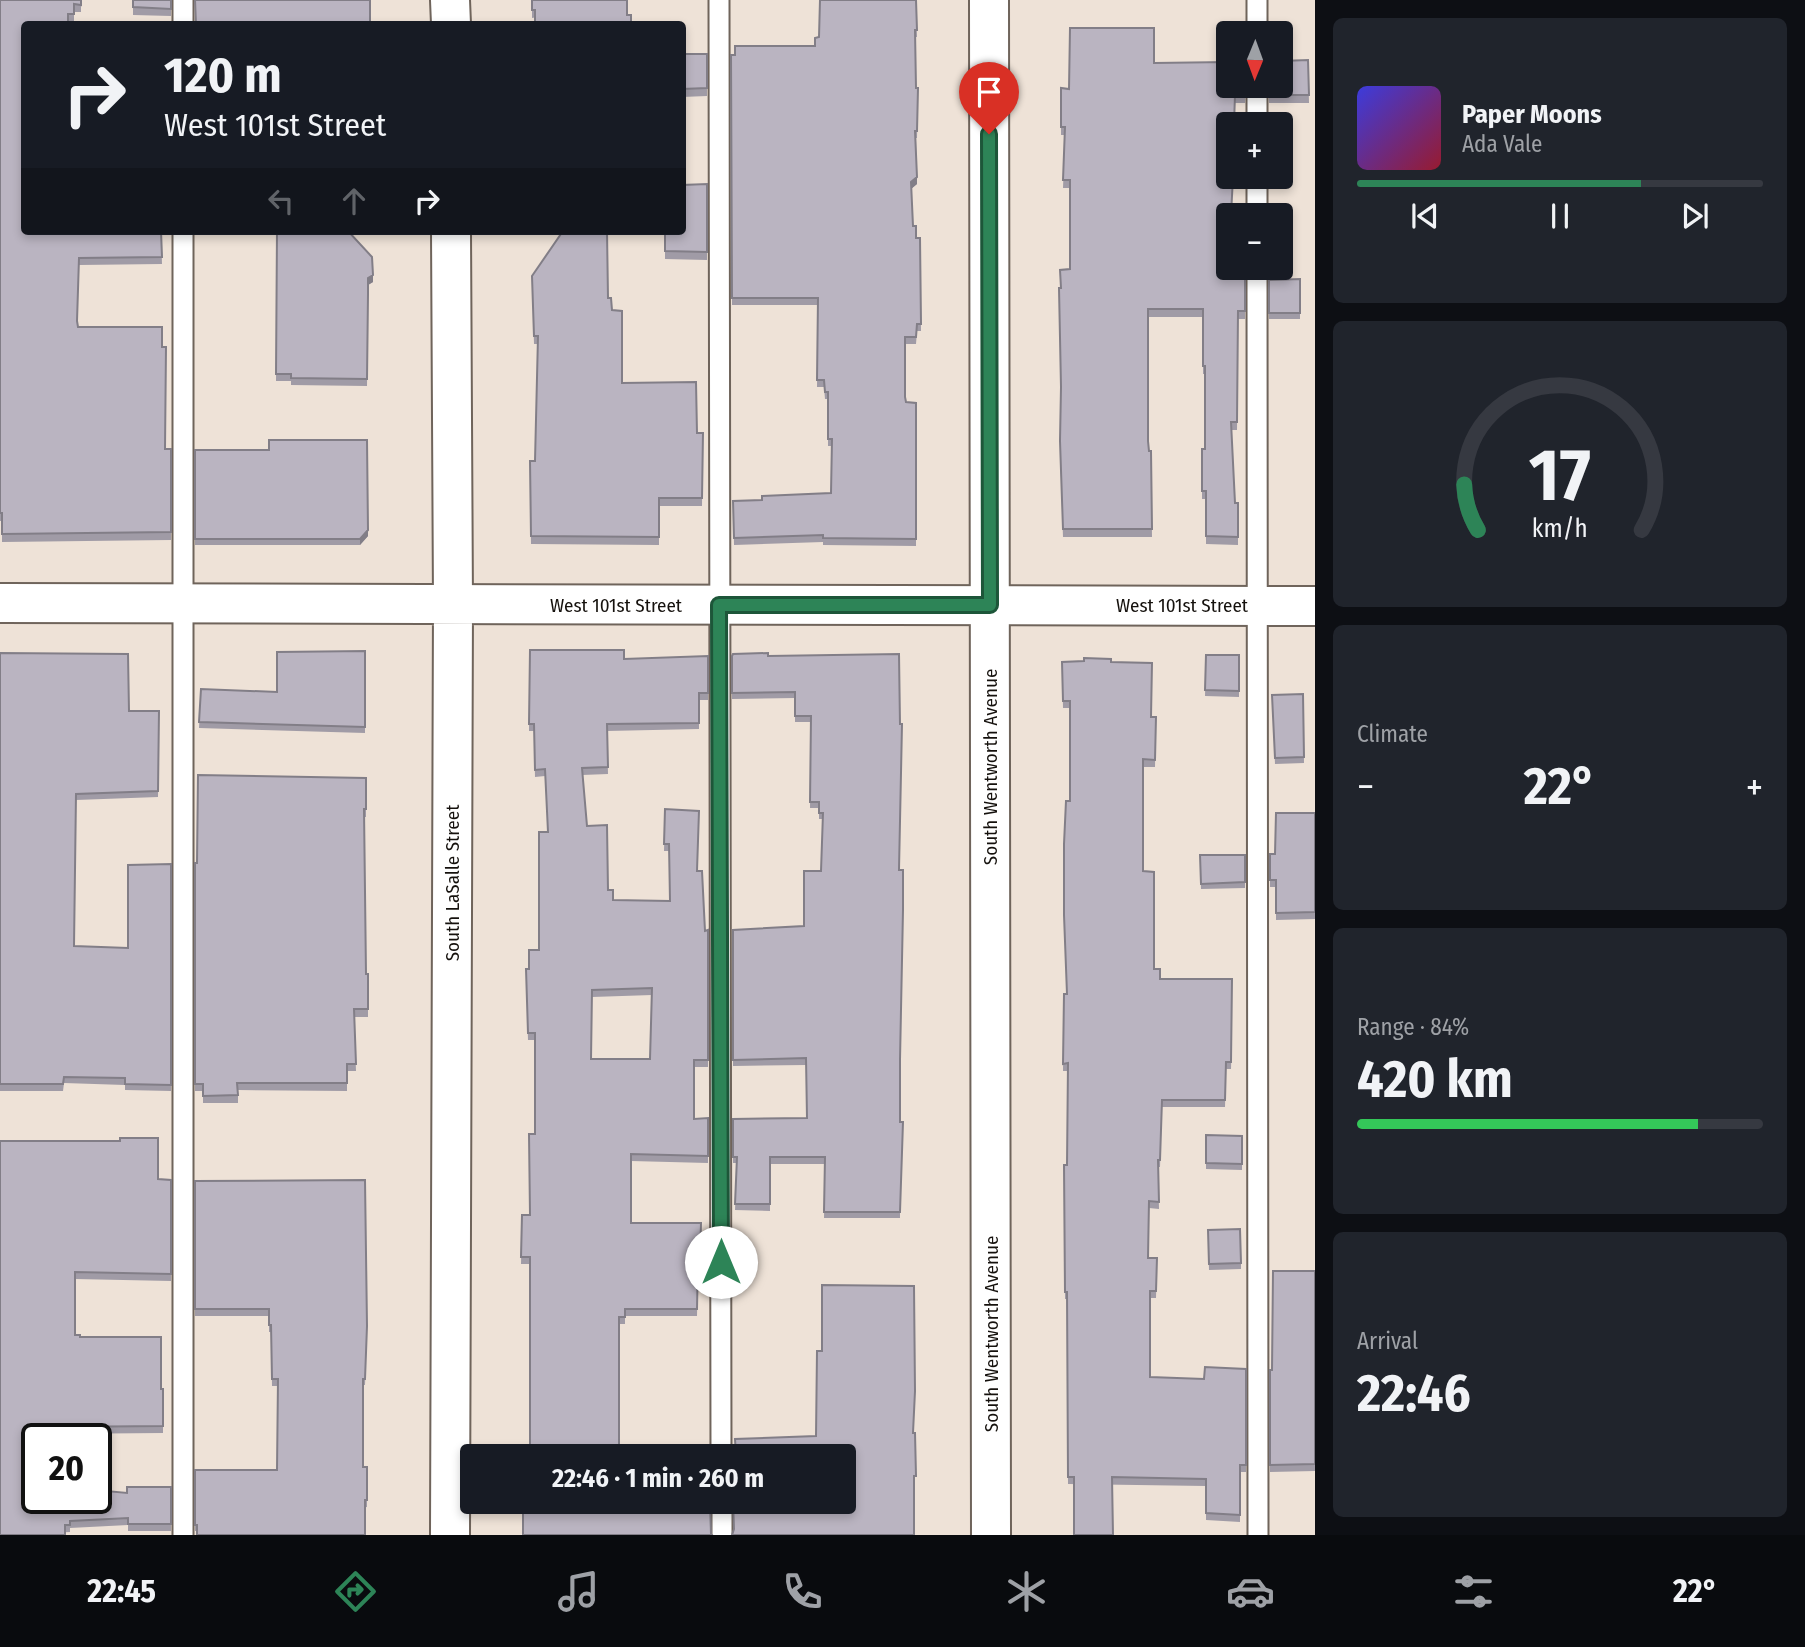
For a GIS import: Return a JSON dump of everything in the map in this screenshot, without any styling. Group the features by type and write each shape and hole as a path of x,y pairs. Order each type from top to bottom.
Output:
{"street":[{"path":"450,0 450,21"},
{"name":"South Wentworth Avenue","path":"989,0 991,1535"},
{"name":"South LaSalle Street","path":"450,1535 453,604 451,235"},
{"name":"West 101st Street","path":"0,603 1315,606"}],"lane":[{"path":"183,0 183,21"},
{"path":"719,0 721,1444"},
{"path":"1257,0 1257,21"},
{"path":"183,235 183,1535"},
{"path":"1257,280 1258,1535"},
{"path":"722,1514 722,1535"}],"building":[{"path":"0,0 81,0 81,5 74,4 74,14 68,14 68,21 21,21 21,235 161,235 162,257 79,258 77,321 78,327 162,327 162,347 166,347 165,449 171,449 171,532 2,534"},
{"path":"133,0 171,0 171,9 133,7"},
{"path":"195,0 370,0 370,21 196,21"},
{"path":"532,0 627,0 627,15 631,15 631,21 535,21 535,10 532,10"},
{"path":"820,0 916,0 917,177 911,182 913,226 916,226 916,238 920,238 921,324 917,324 916,337 905,337 905,397 906,402 916,403 916,539 823,538 823,535 734,538 733,501 762,500 762,496 831,493 832,439 828,439 828,392 825,392 824,380 817,380 818,298 732,298 731,55 735,55 735,46 815,46 815,38 819,37"},
{"path":"1070,28 1154,28 1154,63 1216,62 1216,98 1235,98 1234,112 1216,112 1216,189 1232,189 1232,203 1216,203 1216,280 1245,280 1245,311 1238,311 1237,422 1231,422 1238,537 1206,536 1206,491 1202,491 1202,449 1205,449 1203,309 1148,309 1148,441 1151,451 1152,529 1063,529 1059,288 1060,270 1070,269 1070,180 1063,180 1065,127 1061,127 1061,88 1069,89"},
{"path":"686,54 707,54 707,88 686,89"},
{"path":"1308,60 1309,95 1293,95 1293,61"},
{"path":"707,184 707,252 665,251 665,235 686,235 686,185"},
{"path":"277,235 352,235 372,257 373,275 368,278 367,379 291,378 291,374 276,374"},
{"path":"560,235 607,235 608,298 611,298 612,310 622,311 622,383 696,382 697,433 703,433 702,498 659,498 659,537 531,536 530,461 535,461 538,336 534,336 532,276"},
{"path":"1300,279 1300,313 1269,313 1269,280"},
{"path":"269,440 367,440 368,530 360,539 195,539 195,450 269,450"},
{"path":"530,650 624,650 624,659 708,656 708,693 699,693 699,723 607,724 608,767 582,768 587,826 607,825 608,890 613,890 613,900 670,901 669,844 664,844 665,809 699,811 697,871 702,871 705,931 708,930 708,1060 694,1060 694,1119 708,1118 708,1156 631,1154 631,1223 701,1223 697,1309 625,1309 625,1317 619,1317 619,1444 530,1444 530,1257 521,1257 522,1215 530,1215 529,1134 535,1134 535,1033 528,1033 526,969 529,969 529,950 539,950 539,832 548,832 545,769 535,770 534,724 529,724","holes":["652,988 650,1059 591,1059 592,990"]},
{"path":"365,651 365,727 199,722 201,689 277,692 277,652"},
{"path":"0,653 128,654 129,711 159,711 158,791 76,794 74,946 128,948 128,865 171,864 171,1085 125,1084 125,1078 64,1077 63,1084 0,1084"},
{"path":"768,653 768,656 899,654 902,724 899,870 903,870 900,1122 903,1122 900,1212 824,1212 825,1157 770,1157 770,1204 735,1204 737,1157 733,1157 733,1119 807,1118 806,1058 733,1060 733,930 804,926 804,871 821,871 823,813 819,813 819,802 810,802 811,716 795,716 795,692 732,693 733,654"},
{"path":"1206,655 1239,655 1239,691 1205,690"},
{"path":"1084,658 1152,663 1151,717 1156,717 1155,760 1143,759 1143,871 1154,872 1154,969 1160,969 1160,979 1232,979 1231,1062 1226,1062 1225,1100 1162,1100 1158,1160 1159,1202 1149,1201 1148,1258 1157,1258 1156,1291 1150,1291 1150,1377 1204,1379 1205,1367 1246,1369 1246,1465 1240,1465 1240,1515 1206,1513 1206,1479 1112,1477 1113,1535 1074,1535 1074,1477 1068,1477 1064,1165 1067,1165 1068,1063 1063,1064 1064,994 1067,994 1064,844 1066,801 1070,801 1070,701 1063,701 1062,662 1084,661"},
{"path":"1303,694 1304,757 1275,758 1272,695"},
{"path":"198,775 366,778 364,809 368,1009 354,1009 356,1064 347,1064 347,1083 237,1083 238,1095 203,1096 203,1084 195,1084 195,863"},
{"path":"1276,813 1315,813 1315,912 1276,913 1276,880 1270,880 1270,854 1275,854"},
{"path":"1200,855 1245,855 1245,882 1201,884"},
{"path":"1206,1135 1242,1136 1242,1164 1206,1163"},
{"path":"120,1138 158,1138 158,1179 171,1180 171,1274 75,1272 75,1335 161,1337 163,1426 21,1423 21,1514 112,1514 112,1492 127,1493 127,1487 171,1487 171,1524 128,1524 128,1518 70,1521 70,1525 65,1525 65,1535 0,1535 0,1141 120,1141"},
{"path":"365,1180 365,1535 197,1535 195,1470 277,1470 278,1379 272,1379 269,1309 195,1309 195,1181"},
{"path":"1240,1229 1241,1263 1209,1264 1208,1230"},
{"path":"1273,1271 1315,1271 1315,1464 1270,1465"},
{"path":"822,1285 914,1286 914,1535 732,1535 733,1514 856,1514 856,1444 735,1444 735,1439 816,1436 817,1351 822,1351"},
{"path":"523,1514 710,1514 712,1535 523,1535"}],"route":[{"path":"721,1262 719,605 990,605 989,134"}]}
